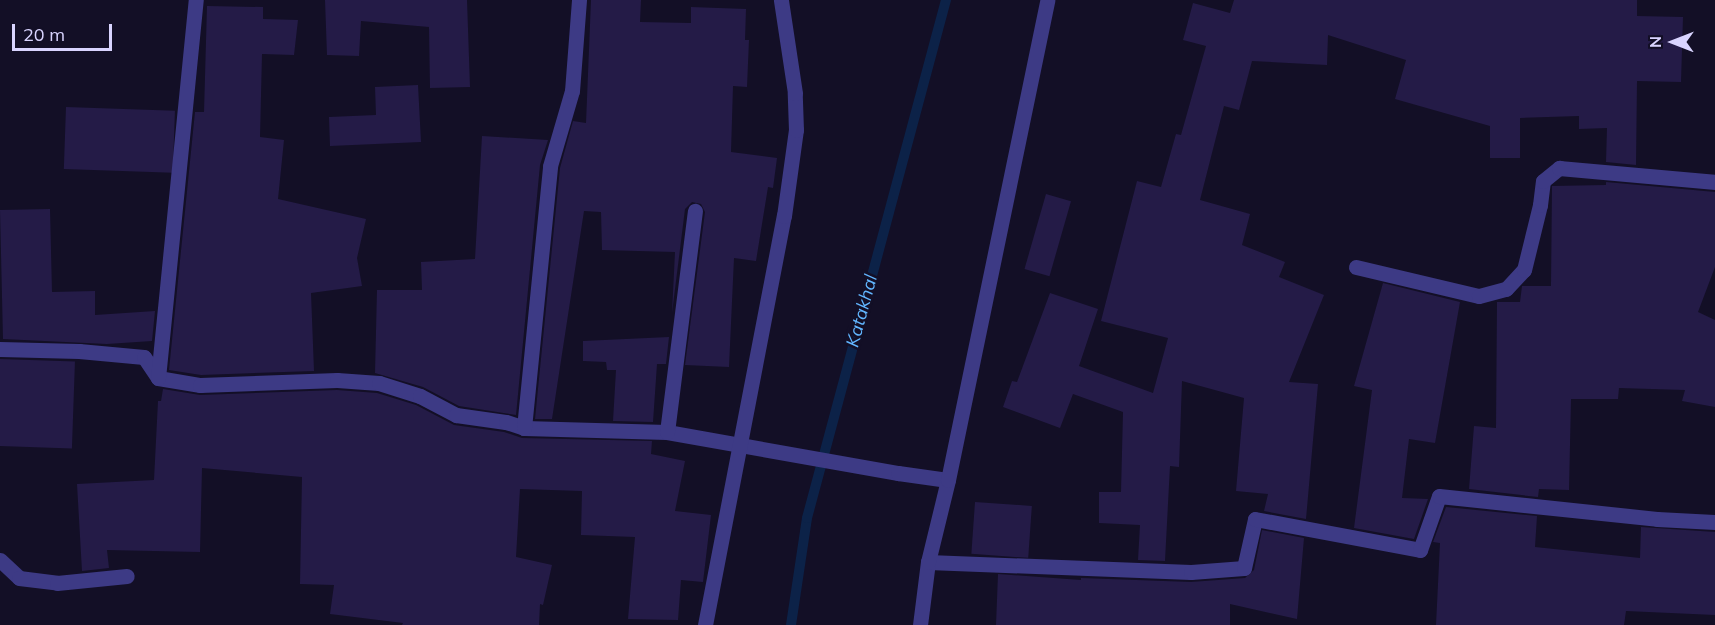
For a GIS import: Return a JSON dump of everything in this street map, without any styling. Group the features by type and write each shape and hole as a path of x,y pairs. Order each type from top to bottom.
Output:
{"street":[{"path":"158,378 196,0"},
{"path":"524,428 550,166 572,91 579,0"},
{"path":"705,625 784,216 796,130 795,93 781,0"},
{"path":"920,625 928,562 948,480 1047,0"},
{"path":"1356,267 1479,296 1506,289 1524,270 1540,205 1543,181 1559,168 1715,182"},
{"path":"667,432 695,211"},
{"path":"0,350 79,351 144,357 158,378 200,385 336,380 379,383 420,396 456,415 506,422 524,428 667,432 948,480"},
{"path":"928,562 1191,572 1244,568 1255,519 1420,550 1439,496 1657,519 1715,522"},
{"path":"0,560 19,578 57,583 127,576"}],"building":[{"path":"325,0 467,0 470,87 430,88 429,27 361,21 359,56 327,55"},
{"path":"591,0 641,0 640,22 691,23 691,7 746,9 745,40 749,40 747,87 733,86 731,152 777,158 773,188 768,187 756,261 734,258 729,367 685,365 705,212 701,204 692,202 685,209 672,313 675,252 602,250 601,212 584,211 552,419 535,419 560,168 573,121 586,123"},
{"path":"1234,0 1637,0 1637,16 1683,17 1681,82 1637,81 1636,165 1606,162 1607,128 1579,129 1579,116 1520,118 1520,158 1490,158 1490,126 1395,99 1406,60 1328,35 1327,65 1252,61 1239,110 1224,106 1200,200 1250,214 1242,245 1285,262 1279,277 1324,295 1289,382 1318,384 1306,519 1264,511 1268,494 1236,491 1244,398 1182,381 1179,467 1170,466 1165,561 1138,560 1140,525 1099,523 1099,492 1121,492 1123,412 1073,394 1060,428 1003,407 1012,381 1017,382 1050,293 1098,309 1079,366 1153,393 1168,338 1101,321 1137,181 1161,187 1176,134 1181,135 1206,46 1183,40 1193,3 1230,13"},
{"path":"207,6 263,7 263,19 298,20 294,55 262,54 260,137 284,140 278,199 366,219 357,258 362,286 311,293 314,371 201,375 169,370 195,112 204,112"},
{"path":"418,85 421,142 330,146 329,117 376,115 375,87"},
{"path":"66,107 175,111 173,173 64,169"},
{"path":"482,136 548,140 540,165 516,415 459,406 423,387 375,373 377,290 422,290 421,262 475,259"},
{"path":"1606,182 1715,192 1715,267 1698,312 1715,320 1715,407 1682,401 1685,390 1619,388 1618,399 1571,399 1569,490 1539,489 1538,497 1469,489 1474,426 1496,428 1497,302 1520,302 1522,286 1551,286 1552,186 1606,185"},
{"path":"1046,194 1071,201 1049,276 1025,269"},
{"path":"50,209 52,292 95,291 95,315 155,311 152,341 107,344 3,339 0,210"},
{"path":"1383,283 1460,302 1435,443 1409,439 1402,498 1428,499 1414,539 1354,528 1372,390 1354,386"},
{"path":"669,337 666,364 657,364 653,422 613,421 616,370 607,370 606,362 583,361 583,341"},
{"path":"0,359 75,362 72,449 0,446"},
{"path":"163,389 200,395 337,390 377,393 416,405 454,425 504,432 522,438 652,441 651,454 685,461 675,511 711,515 703,582 681,580 678,620 628,619 635,537 581,535 582,491 520,489 516,557 552,565 543,605 540,604 539,625 402,625 403,623 330,614 334,585 300,584 302,477 202,468 200,552 107,550 109,568 82,571 77,484 154,480 158,401 161,401"},
{"path":"975,502 1032,506 1028,558 971,554"},
{"path":"1446,507 1537,516 1535,547 1640,558 1641,527 1715,532 1715,615 1626,611 1624,625 1436,625 1440,543 1433,542"},
{"path":"1262,530 1304,538 1297,619 1230,604 1230,625 996,625 998,574 1081,580 1081,578 1191,582 1245,578 1254,570"}],"waterway":[{"name":"Katakhal","path":"791,625 807,518 946,0"}]}
